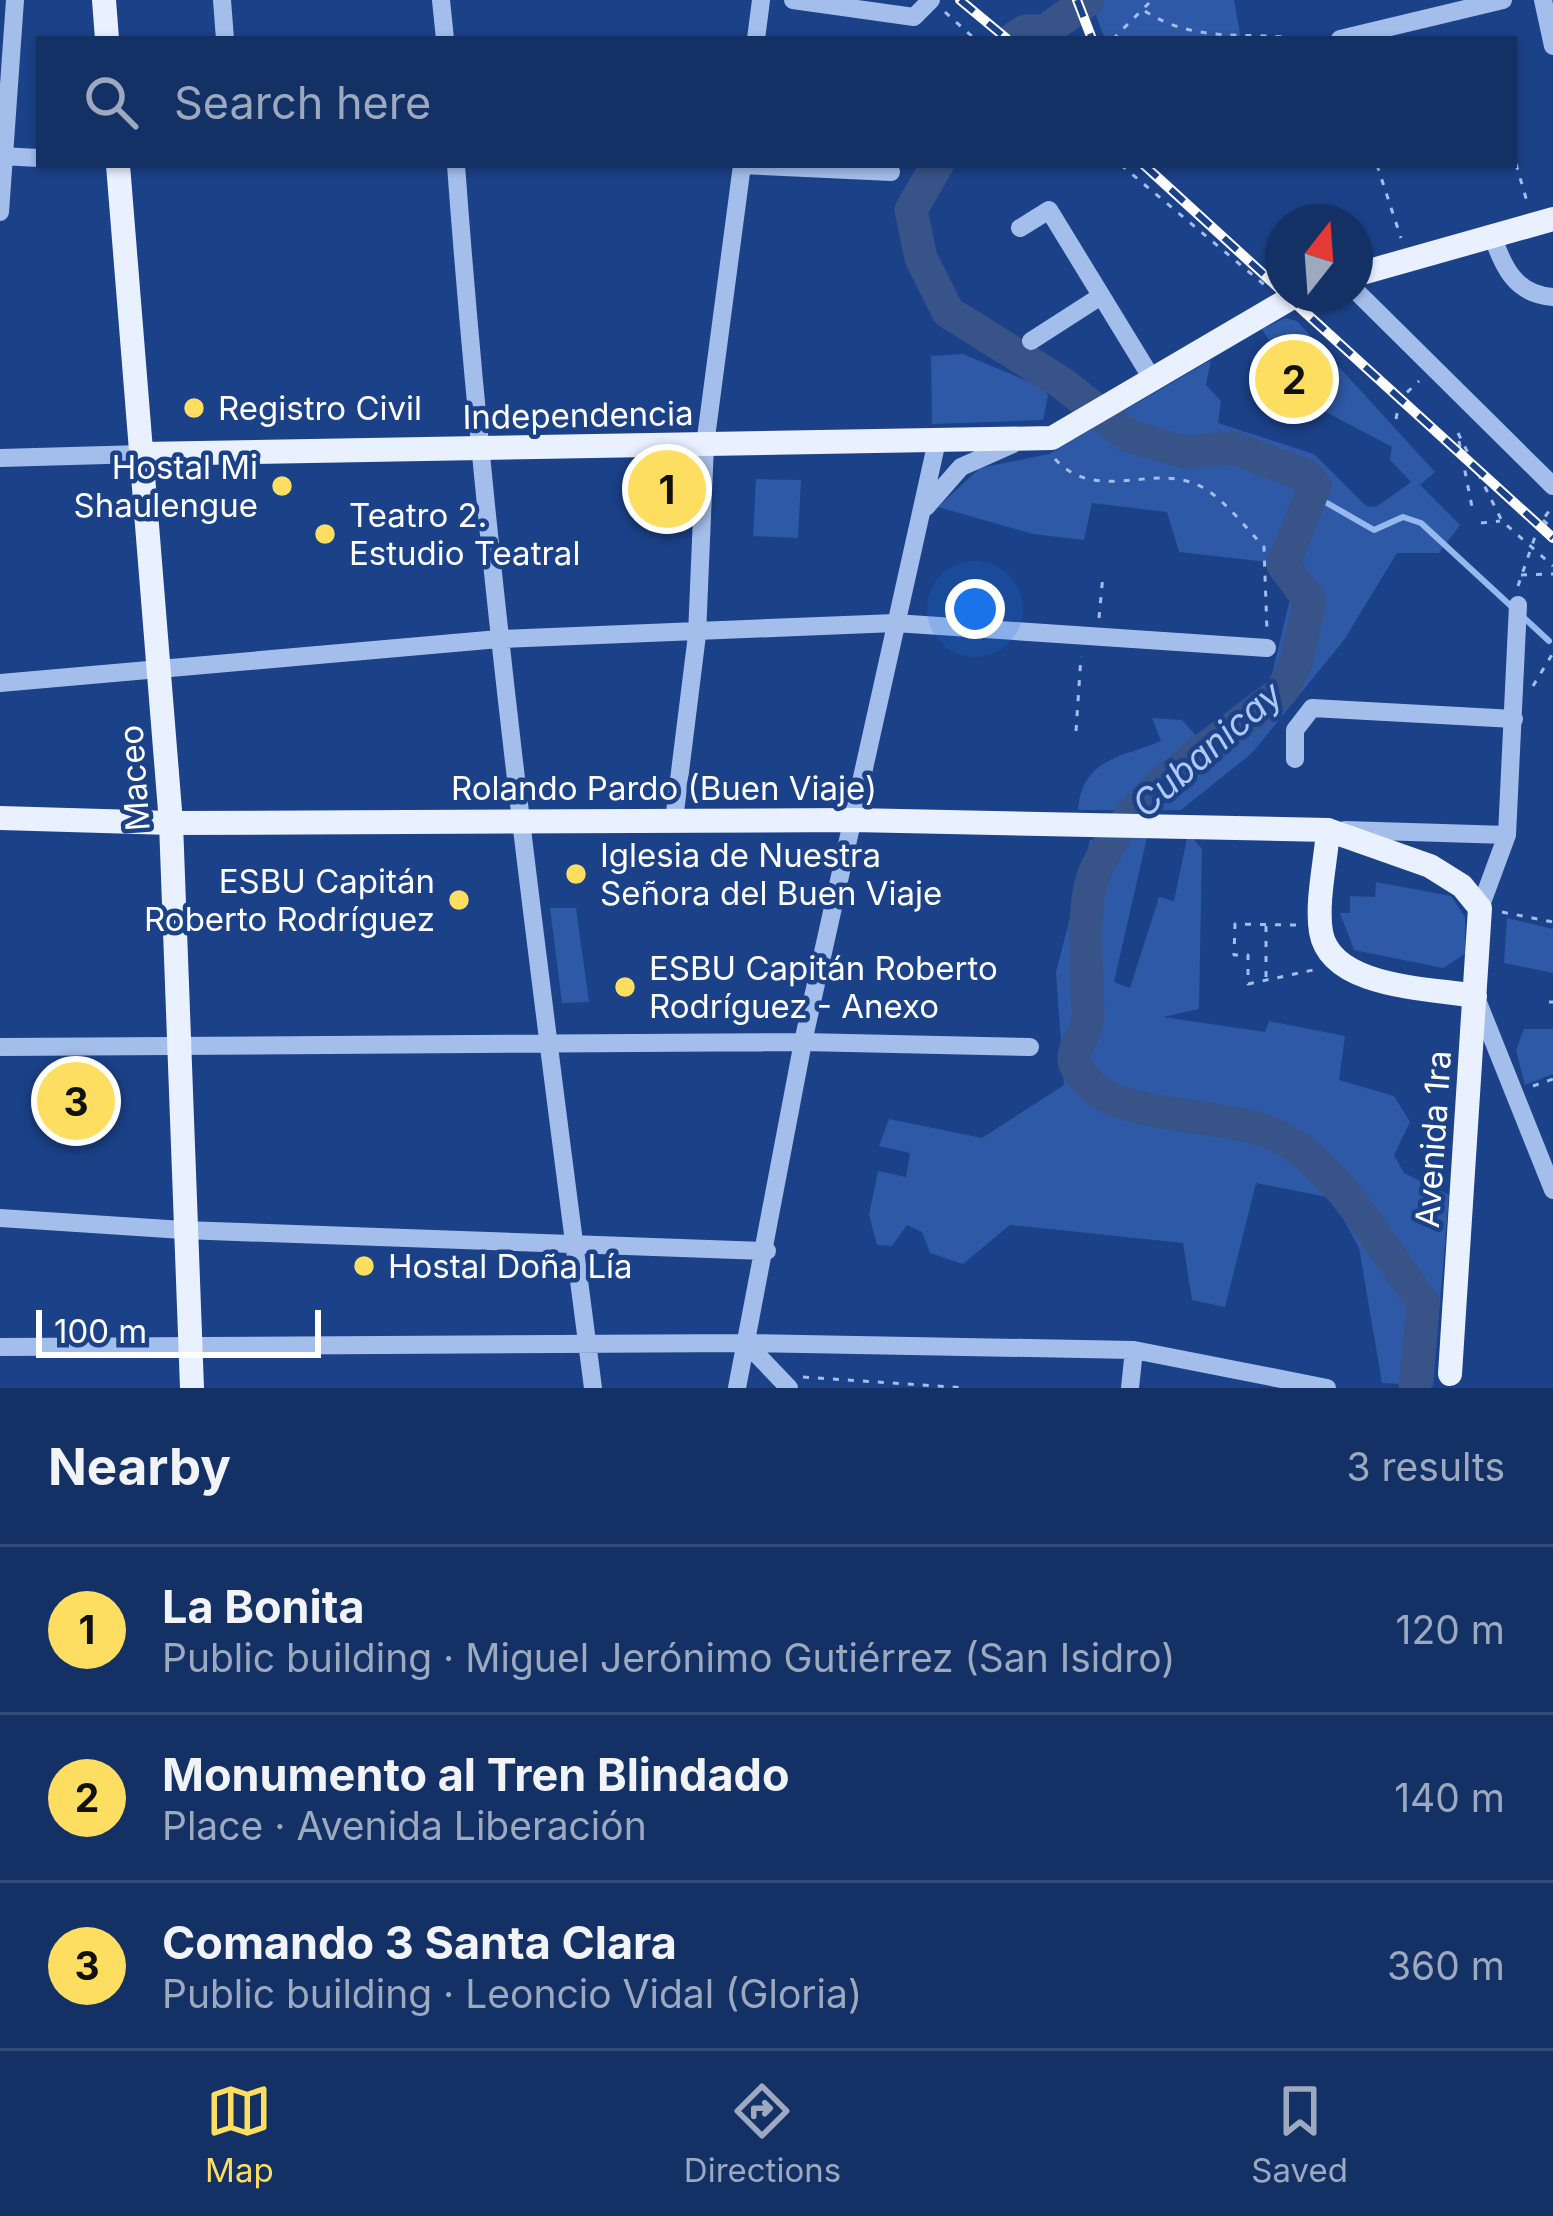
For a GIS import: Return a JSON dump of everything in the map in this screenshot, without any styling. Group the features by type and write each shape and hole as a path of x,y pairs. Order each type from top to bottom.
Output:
{"main road":[{"path":"104,0 107,36"},
{"name":"Maceo","path":"118,168 171,823 192,1388"},
{"path":"1373,268 1543,222"},
{"name":"Independencia","path":"142,454 1052,439 1265,311"},
{"name":"Rolando Pardo (Buen Viaje)","path":"0,818 171,823 853,820 1328,830 1430,866 1462,886 1480,908"},
{"path":"1328,830 1322,925 1338,961 1361,976 1475,996"},
{"name":"Avenida 1ra","path":"1450,1383 1480,908"}],"street":[{"path":"0,212 15,0"},
{"path":"222,0 225,36"},
{"path":"441,0 445,36"},
{"path":"756,36 761,0"},
{"path":"793,0 914,17 932,0"},
{"path":"1353,36 1503,0"},
{"path":"1543,0 1553,46"},
{"path":"2,156 36,158"},
{"path":"456,168 477,451 546,1044 593,1388"},
{"path":"674,820 697,634 705,445 742,168"},
{"path":"806,168 891,172"},
{"path":"1020,228 1049,210 1101,296 1139,384"},
{"path":"1492,235 1507,272 1521,288 1553,297"},
{"path":"1031,341 1101,296"},
{"path":"1373,308 1553,486"},
{"path":"736,1388 767,1251 803,1042 937,441"},
{"path":"923,511 961,467 1016,442"},
{"path":"0,458 142,454"},
{"path":"1480,908 1507,835 1517,608"},
{"path":"0,683 499,639 895,623 1268,648"},
{"path":"1294,759 1295,730 1312,708 1514,719"},
{"path":"1328,830 1507,835"},
{"path":"1475,996 1553,1190"},
{"path":"0,1047 803,1042 1030,1047"},
{"path":"0,1218 183,1231 767,1251"},
{"path":"746,1343 780,1384"},
{"path":"0,1347 188,1350 746,1343 1134,1349 1327,1388"},
{"path":"1130,1388 1134,1349"}],"path":[{"path":"932,0 972,36"},
{"path":"1116,36 1152,0"},
{"path":"1145,11 1172,29 1204,36"},
{"path":"1517,166 1543,222"},
{"path":"1125,168 1265,277"},
{"path":"1377,168 1407,257"},
{"path":"1396,419 1400,399 1433,367"},
{"path":"1456,418 1473,512"},
{"path":"1458,433 1502,521 1553,566"},
{"path":"1050,453 1069,474 1116,485 1173,480 1202,487 1264,548 1268,648"},
{"path":"1517,608 1520,575 1553,506"},
{"path":"1543,520 1553,530"},
{"path":"1481,523 1502,521"},
{"path":"1520,575 1553,574"},
{"path":"1076,731 1103,575"},
{"path":"1480,908 1553,922"},
{"path":"1322,925 1235,924 1234,955 1248,956 1248,984 1338,961"},
{"path":"1265,925 1266,983"},
{"path":"1514,1092 1553,1078"},
{"path":"780,1384 890,1381 967,1388"},
{"path":"881,1388 890,1381"}],"shaded area":[{"path":"1090,0 1234,0 1240,36 1104,36"},
{"path":"1285,318 1297,321 1435,472 1420,485 1460,525 1439,553 1397,553 1344,640 1252,753 1181,810 1078,810 1081,793 1095,770 1161,741 1152,718 1182,720 1202,742 1270,682 1293,587 1277,563 1179,552 1167,512 1092,503 1084,540 1033,534 938,507 980,468 1049,454 1211,360 1206,385 1221,401 1218,423 1314,454 1366,506 1376,507 1411,482 1390,460 1392,447 1307,402 1339,377 1334,372 1308,391 1297,386 1302,378 1294,361 1281,360 1262,329"},
{"path":"963,354 1042,387 1048,396 1043,420 932,424 931,356"},
{"path":"756,479 801,480 798,538 753,536"},
{"path":"1148,833 1114,982 1130,988 1159,897 1174,901 1188,833 1202,849 1199,1009 1163,1017 1265,1032 1269,1021 1345,1036 1339,1080 1394,1096 1410,1122 1394,1155 1404,1173 1449,1195 1433,1386 1382,1383 1359,1248 1332,1198 1256,1183 1225,1307 1192,1300 1183,1243 1010,1225 963,1264 930,1253 922,1232 907,1225 892,1246 877,1245 869,1215 878,1171 906,1177 910,1153 879,1146 889,1119 982,1138 1064,1085 1056,972 1090,840"},
{"path":"1376,882 1451,896 1465,917 1465,954 1443,968 1354,950 1340,913 1350,913 1350,896 1375,897"},
{"path":"550,908 576,908 589,1002 562,1003"},
{"path":"1507,918 1553,929 1553,973 1504,963"},
{"path":"1524,1029 1553,1029 1553,1074 1525,1085 1516,1050"}],"waterway":[{"name":"Cubanicay","path":"1018,36 1045,31 1088,0"},
{"name":"Cubanicay","path":"935,168 911,210 921,258 948,312 1062,383 1129,436 1184,452 1234,448 1307,476 1315,486 1283,565 1310,601 1296,662 1282,691 1151,794 1109,845 1094,874 1086,921 1087,1022 1074,1057 1082,1076 1109,1098 1263,1130 1288,1142 1333,1180 1423,1302 1415,1388"},
{"path":"1327,503 1374,530 1403,517 1421,523 1549,641"}],"railway":[{"path":"960,0 1003,36"},
{"path":"1077,0 1091,36"},
{"path":"1147,168 1265,276"},
{"path":"1305,312 1553,538"}],"place":[{"name":"Monumento al Tren Blindado","path":"1294,379"},
{"name":"Registro Civil","path":"194,408"},
{"name":"Hostal Mi Shaulengue","path":"282,486"},
{"name":"La Bonita","path":"667,489"},
{"name":"Teatro 2. Estudio Teatral","path":"325,534"},
{"name":"Iglesia de Nuestra Señora del Buen Viaje","path":"576,874"},
{"name":"ESBU Capitán Roberto Rodríguez","path":"459,900"},
{"name":"ESBU Capitán Roberto Rodríguez - Anexo","path":"625,987"},
{"name":"Comando 3 Santa Clara","path":"76,1101"},
{"name":"Hostal Doña Lía","path":"364,1266"}]}
